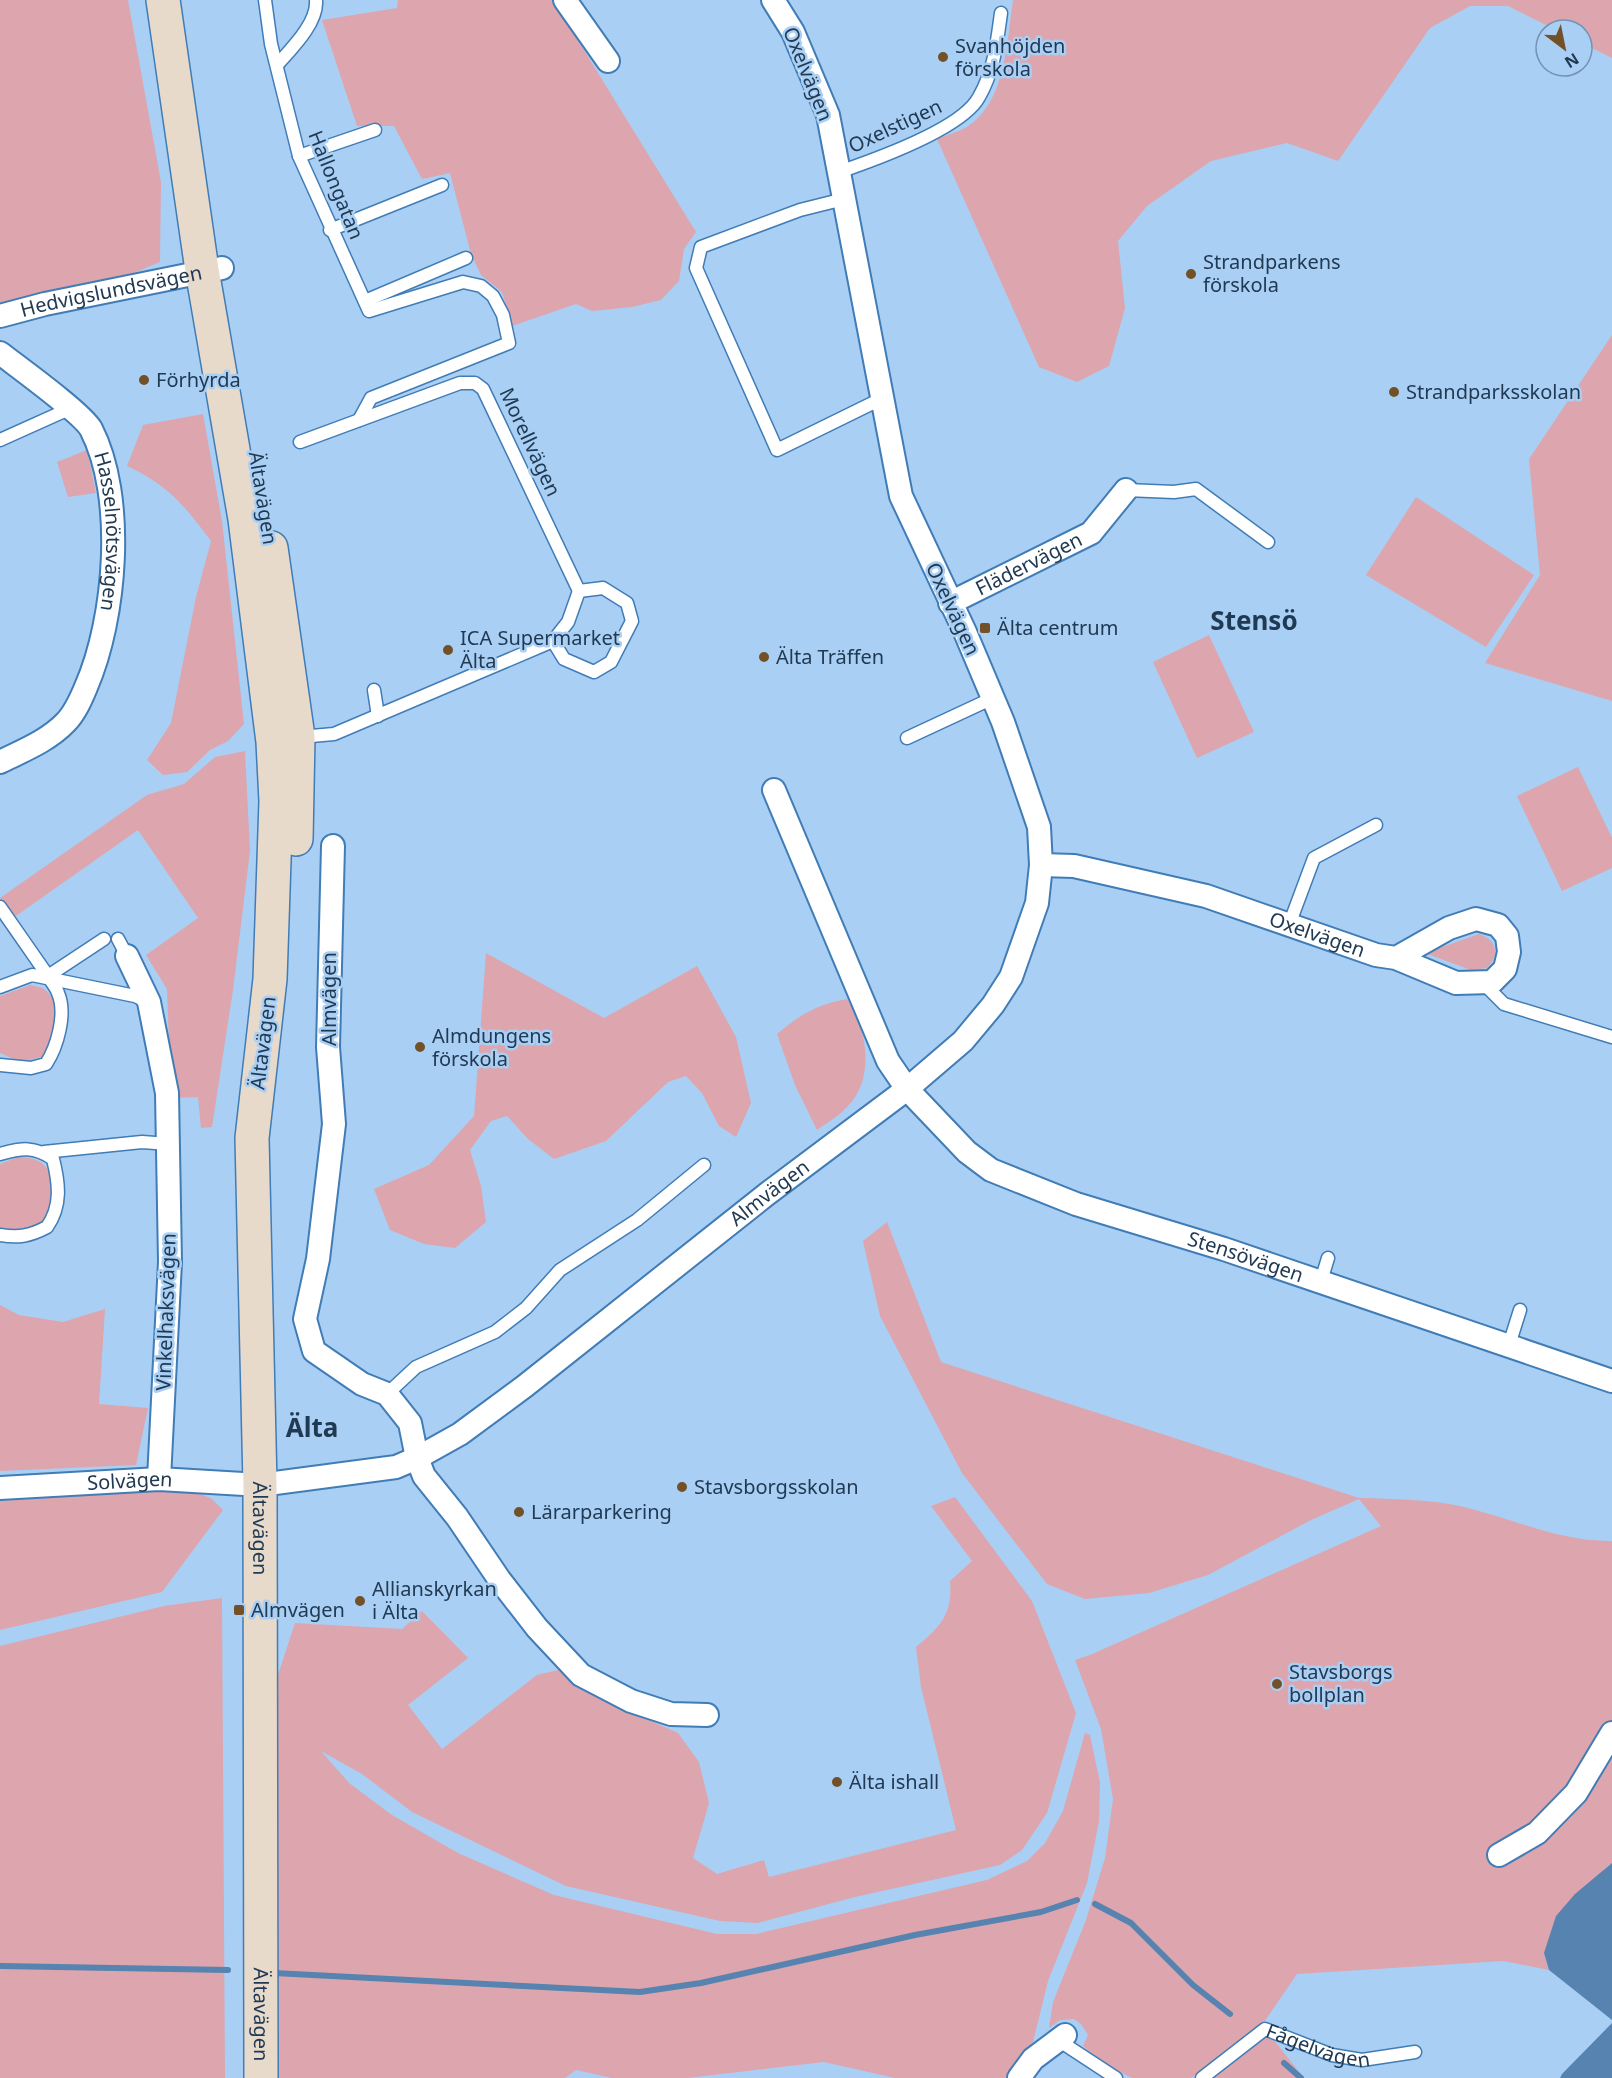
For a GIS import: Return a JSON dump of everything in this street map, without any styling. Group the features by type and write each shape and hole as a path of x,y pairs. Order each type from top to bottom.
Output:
{"main road":[{"name":"Ältavägen","path":"165,11 185,83 216,217 212,269 260,478 286,640 285,740 270,979 252,1138 260,1485 261,2078"}],"street":[{"path":"565,0 608,61"},
{"name":"Oxelvägen","path":"773,0 793,32 828,115 901,496 993,698 1039,827 1041,865 1074,866 1206,896 1376,955 1396,958 1456,983 1483,982"},
{"name":"Hedvigslundsvägen","path":"0,316 212,269"},
{"name":"Hasselnötsvägen","path":"0,353 90,426 100,452 106,478 113,547 111,598 104,635 92,674 67,722 47,738 0,762"},
{"name":"Flädervägen","path":"950,603 1091,533 1126,490"},
{"name":"Stensövägen","path":"774,790 888,1061 907,1089 967,1152 991,1170 1076,1204 1321,1281 1612,1381"},
{"name":"Almvägen","path":"333,846 328,1047 334,1124 318,1259 305,1319 314,1351 362,1384 387,1394 410,1423 417,1458"},
{"name":"Almvägen","path":"260,1485 396,1467 460,1434 907,1089 963,1041 993,1005 1011,977 1037,903 1041,865"},
{"path":"1396,958 1449,928 1476,919 1498,925 1507,936 1509,952 1505,969 1492,982 1483,982"},
{"name":"Vinkelhaksvägen","path":"122,947 142,999 167,1094 170,1262 159,1479"},
{"path":"417,1458 424,1476 458,1517 499,1579 537,1628 581,1675 631,1701 671,1714 707,1715"},
{"name":"Solvägen","path":"0,1488 159,1479 260,1485"},
{"path":"1499,1855 1537,1833 1576,1793 1612,1733"},
{"path":"1019,2078 1033,2059 1062,2037"}],"lane":[{"name":"Hallongatan","path":"266,0 277,65 299,156 330,230 367,306"},
{"path":"277,65 298,40 316,8 316,0"},
{"name":"Oxelstigen","path":"839,172 921,139 964,116 978,99 992,71 1001,13"},
{"path":"299,156 375,130"},
{"path":"330,230 442,185"},
{"path":"844,199 800,210 701,247 696,268 777,450 883,398"},
{"path":"367,306 465,258"},
{"path":"359,420 371,398 509,343 503,315 494,296 481,286 463,282 367,306"},
{"name":"Morellvägen","path":"300,442 460,382 475,383 483,389 579,591"},
{"path":"0,440 69,409"},
{"path":"1126,490 1174,492 1196,489 1268,542"},
{"path":"285,740 334,734 553,641 568,622 579,591 603,588 627,603 632,621 611,662 594,672 564,659 553,641"},
{"path":"374,690 378,716"},
{"path":"907,738 993,698"},
{"path":"1289,925 1314,858 1377,825"},
{"path":"0,907 59,995 60,1016 54,1051 45,1064 31,1068 0,1065"},
{"path":"48,976 104,939"},
{"path":"0,987 32,975 48,976 142,999"},
{"path":"1483,982 1504,1004 1612,1037"},
{"path":"44,1152 142,1142 169,1144"},
{"path":"0,1154 20,1149 38,1149 53,1159 59,1182 57,1204 47,1227 30,1236 17,1238 0,1235"},
{"path":"387,1394 416,1367 495,1332 526,1308 560,1270 637,1220 704,1165"},
{"path":"1321,1281 1328,1258"},
{"path":"1509,1345 1520,1310"},
{"name":"Fågelvägen","path":"1202,2078 1265,2029 1332,2055 1362,2060 1415,2052"},
{"path":"1062,2037 1116,2078"}],"shaded area":[{"path":"0,0 128,0 161,182 160,262 131,274 0,306"},
{"path":"398,0 553,0 696,232 684,249 679,281 661,300 632,307 592,311 576,304 512,326 502,292 481,275 471,254 450,173 422,179 394,126 357,126 322,20 397,8"},
{"path":"1013,0 1612,0 1612,58 1594,49 1594,18 1534,19 1508,6 1470,6 1430,28 1338,161 1287,143 1211,161 1147,206 1118,241 1125,308 1109,366 1077,382 1039,367 937,139 967,127 980,116 997,87 1006,52"},
{"path":"1612,335 1612,701 1485,663 1540,575 1529,459"},
{"path":"203,414 222,521 244,724 228,741 210,750 187,772 163,775 147,760 171,723 196,597 211,541 174,497 154,481 127,466 143,425"},
{"path":"87,450 96,493 68,497 57,462"},
{"path":"1416,497 1534,575 1486,647 1366,575"},
{"path":"1209,635 1254,732 1197,758 1153,662"},
{"path":"245,751 250,851 233,990 212,1127 201,1128 198,1097 171,1098 167,989 146,955 198,918 138,830 13,918 0,898 147,795 184,784 215,757"},
{"path":"1578,767 1612,838 1612,868 1562,891 1517,796"},
{"path":"1479,934 1490,940 1495,948 1494,958 1487,968 1471,970 1425,953"},
{"path":"486,953 604,1018 697,966 736,1037 751,1103 736,1137 719,1126 702,1093 686,1076 668,1082 606,1141 554,1159 528,1139 507,1116 491,1121 470,1150 481,1186 486,1222 455,1248 424,1244 390,1230 374,1189 429,1165 474,1116"},
{"path":"30,985 43,988 54,998 55,1031 45,1056 21,1062 0,1053 0,996"},
{"path":"847,999 860,1025 863,1039 865,1068 862,1082 847,1107 817,1130 795,1085 777,1034 809,1011"},
{"path":"18,1157 32,1159 42,1164 52,1179 52,1189 46,1223 13,1233 0,1229 0,1164"},
{"path":"887,1222 941,1362 1359,1498 1451,1504 1556,1534 1612,1541 1612,1863 1604,1869 1544,1953 1549,1970 1503,1961 1297,1974 1260,2028 1191,2078 1132,2078 1103,2063 1083,2046 1088,2035 1081,2024 1074,2019 1060,2020 1049,2028 1053,2002 1086,1920 1105,1858 1113,1799 1101,1729 1075,1660 1381,1526 1359,1499 1311,1520 1208,1575 1149,1593 1085,1599 1047,1584 962,1473 880,1316 863,1241"},
{"path":"0,1305 19,1315 63,1322 105,1309 99,1404 148,1408 136,1465 0,1471"},
{"path":"190,1489 212,1499 223,1510 162,1592 0,1630 0,1501"},
{"path":"955,1497 1032,1601 1076,1713 1047,1813 1022,1850 1000,1865 855,1897 757,1923 720,1921 566,1886 412,1812 362,1774 321,1751 349,1783 392,1815 458,1853 554,1895 717,1934 756,1934 987,1880 1027,1861 1045,1843 1063,1811 1085,1733 1090,1735 1100,1783 1099,1821 1087,1883 1048,1981 1033,2042 1005,2078 895,2078 824,2062 687,2078 612,2078 576,2070 565,2078 271,2078 275,1684 295,1623 402,1629 422,1611 468,1658 408,1705 442,1749 537,1675 558,1670 584,1691 678,1733 699,1762 709,1803 693,1858 717,1874 764,1860 769,1877 956,1830 921,1687 916,1647 943,1619 949,1602 950,1581 972,1561 931,1506"},
{"path":"222,1598 225,2078 0,2078 0,1646 164,1606"},
{"path":"1265,2029 1304,2078 1202,2078"}],"water":[{"path":"1612,1863 1612,2020 1549,1970 1544,1953 1556,1916 1575,1894"},
{"path":"1612,2023 1612,2078 1560,2078 1562,2074"}],"waterway":[{"path":"274,1973 640,1992 701,1983 915,1935 1041,1912 1077,1900"},
{"path":"1095,1904 1131,1923 1193,1985 1230,2014"},
{"path":"0,1966 228,1970"},
{"path":"1284,2063 1301,2078"}],"place":[{"name":"Svanhöjden förskola","path":"943,57"},
{"name":"Strandparkens förskola","path":"1191,274"},
{"name":"Förhyrda","path":"144,380"},
{"name":"Strandparksskolan","path":"1394,392"},
{"name":"Älta centrum","path":"985,628"},
{"name":"ICA Supermarket Älta","path":"448,650"},
{"name":"Älta Träffen","path":"764,657"},
{"name":"Almdungens förskola","path":"420,1047"},
{"name":"Stavsborgsskolan","path":"682,1487"},
{"name":"Lärarparkering","path":"519,1512"},
{"name":"Allianskyrkan i Älta","path":"360,1601"},
{"name":"Almvägen","path":"239,1610"},
{"name":"Stavsborgs bollplan","path":"1277,1684"},
{"name":"Älta ishall","path":"837,1782"}],"district":[{"name":"Stensö","path":"1254,621"},
{"name":"Älta","path":"312,1428"}]}
